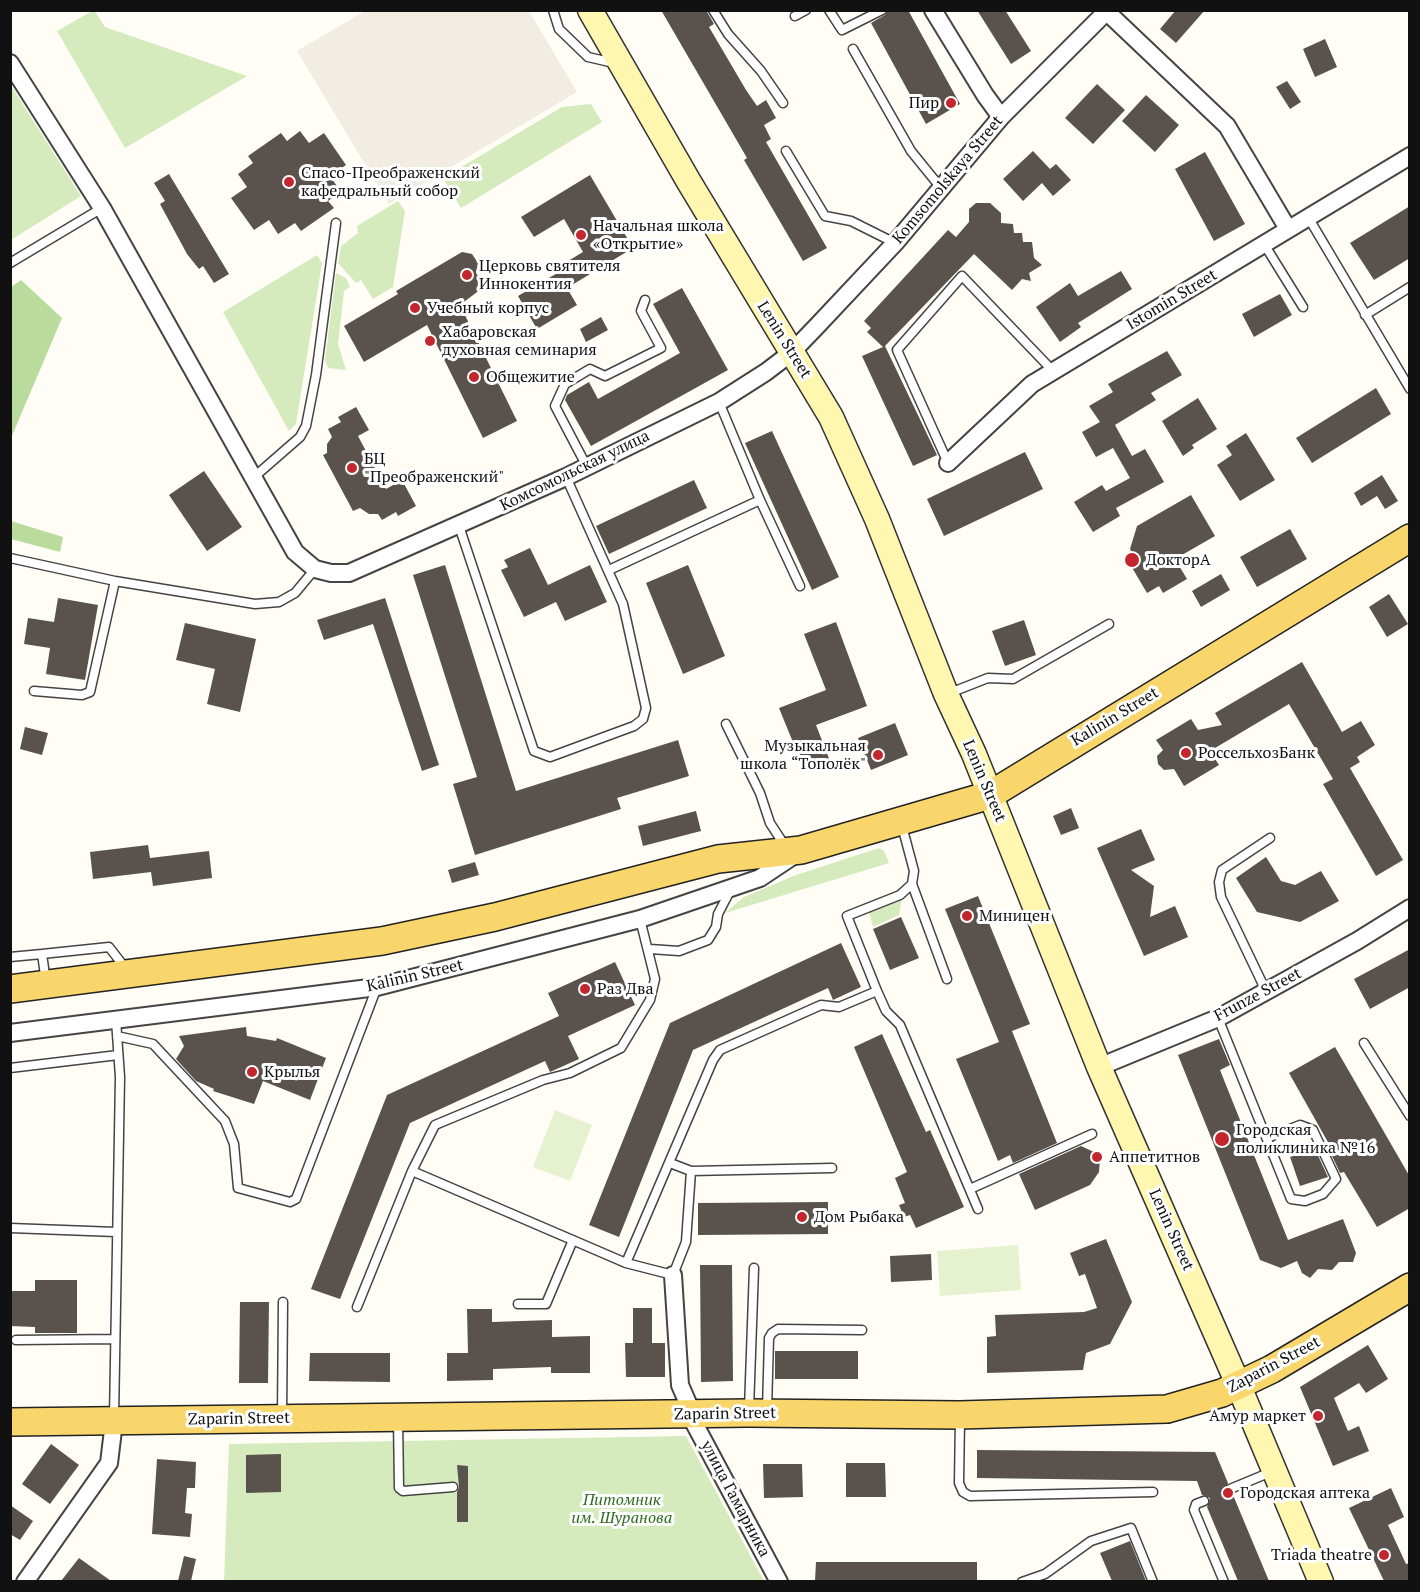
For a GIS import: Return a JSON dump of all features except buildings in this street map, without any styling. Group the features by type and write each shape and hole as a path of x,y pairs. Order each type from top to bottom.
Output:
{"main road":[{"name":"Lenin Street","path":"590,10 791,353 831,417 877,519 1099,1067 1238,1384 1321,1581"},
{"name":"Kalinin Street","path":"10,989 382,941 495,917 718,859 795,851 990,795 1410,538"},
{"name":"Zaparin Street","path":"10,1422 758,1413 960,1415 1167,1409 1222,1393 1272,1369 1410,1287"}],"street":[{"path":"933,10 1001,117"},
{"path":"1107,11 1227,126 1288,229"},
{"name":"Komsomolskaya Street","path":"791,353 895,243 1001,117 1107,11"},
{"path":"10,63 102,208 295,552 315,569"},
{"name":"Istomin Street","path":"948,463 1032,384 1409,156"},
{"name":"Комсомольская улица","path":"315,569 331,573 349,573 459,526 566,477 586,465 719,402 791,353"},
{"name":"Kalinin Street","path":"10,1033 116,1028 376,987 640,919 760,878 795,851"},
{"name":"Frunze Street","path":"1099,1067 1218,1018 1357,941 1410,908"},
{"name":"улица Гамарника","path":"673,1275 680,1385 693,1420 779,1581"},
{"path":"26,1581 109,1463 114,1422"}],"lane":[{"path":"553,10 559,28 588,57 620,64"},
{"path":"713,10 728,34 761,71 783,103"},
{"path":"795,16 806,10"},
{"path":"829,10 842,30 882,10"},
{"path":"853,49 911,151 941,188"},
{"path":"786,151 825,216 851,221 895,243"},
{"path":"10,263 102,208"},
{"path":"1308,218 1410,389"},
{"path":"253,478 300,437 306,426 316,375 336,223"},
{"path":"1264,244 1303,307"},
{"path":"948,463 897,350 962,276 1053,371"},
{"path":"1365,315 1410,287"},
{"path":"586,465 555,406 565,384 590,369 605,376 661,348 641,311 645,300"},
{"path":"719,402 760,500 800,586"},
{"path":"459,526 534,751 541,756 550,757 634,726 643,719 646,708 623,604 566,477"},
{"path":"609,570 760,500"},
{"path":"10,558 115,581 255,604 279,602 295,593 315,569"},
{"path":"34,691 82,695 90,692 115,581"},
{"path":"946,694 988,678 1013,679 1109,624"},
{"path":"726,724 760,793 770,823 795,851"},
{"path":"901,822 914,871 912,885 947,979"},
{"path":"1266,991 1221,897 1219,882 1222,870 1270,838"},
{"path":"912,885 900,895 847,916 876,991 886,1011 900,1024 978,1209"},
{"path":"650,950 679,951 708,940 716,927 718,914 731,888"},
{"path":"357,1307 412,1171 431,1131 440,1122 543,1080 570,1073 621,1048 650,1000 655,979 650,950 640,919"},
{"path":"10,957 109,947 130,974"},
{"path":"42,954 46,986"},
{"path":"114,1422 120,1077 116,1028 153,1044 225,1121 234,1144 238,1188 290,1202 296,1199 376,987"},
{"path":"626,1263 713,1059 720,1050 821,1005 839,1007 876,991"},
{"path":"1218,1018 1291,1199 1305,1201 1323,1194 1336,1179 1313,1130 1300,1125 1267,1138"},
{"path":"1364,1043 1410,1116"},
{"path":"10,1068 118,1055"},
{"path":"970,1189 1092,1134"},
{"path":"670,1163 691,1172 831,1168"},
{"path":"412,1171 626,1263 673,1275 686,1242 691,1172"},
{"path":"10,1228 116,1232"},
{"path":"518,1305 546,1304 573,1240"},
{"path":"754,1268 758,1413"},
{"path":"282,1418 283,1302"},
{"path":"758,1413 769,1338 772,1333 778,1329 862,1330"},
{"path":"16,1340 115,1339"},
{"path":"960,1415 959,1483 963,1492 970,1496 1153,1492"},
{"path":"398,1416 399,1488 403,1491 453,1487"},
{"path":"1230,1489 1275,1470"},
{"path":"1204,1501 1196,1504 1194,1510 1224,1581"},
{"path":"1022,1581 1047,1578 1091,1540 1131,1528 1153,1581"}],"green space":[{"path":"94,10 105,27 247,76 125,148 57,31"},
{"path":"10,84 81,196 11,240 10,240"},
{"path":"591,104 602,122 461,208 443,178 562,107"},
{"path":"398,201 405,211 393,287 373,299 361,280 356,283 338,263 341,246 358,233 357,226"},
{"path":"317,255 322,263 296,424 289,431 223,312"},
{"path":"336,273 346,278 350,287 344,291 338,344 346,370 328,368 325,360"},
{"path":"21,280 62,318 11,438 11,287"},
{"path":"11,521 63,537 60,552 11,539"},
{"path":"879,848 884,851 889,863 725,913 744,897 796,875"},
{"path":"902,899 899,915 873,927 869,912"},
{"path":"555,1110 592,1125 570,1181 533,1167"},
{"path":"1018,1245 1021,1290 940,1296 937,1251"},
{"name":"Питомник им. Шуранова","path":"686,1436 764,1581 224,1582 229,1444"}],"shaded area":[{"path":"365,11 529,11 577,92 389,204 297,51"}],"place":[{"name":"Пир","path":"951,103"},
{"name":"Спасо-Преображенский кафедральный собор","path":"289,182"},
{"name":"Начальная школа «Открытие»","path":"581,235"},
{"name":"Церковь святителя Иннокентия","path":"467,275"},
{"name":"Учебный корпус","path":"415,308"},
{"name":"Хабаровская духовная семинария","path":"430,341"},
{"name":"Общежитие","path":"474,377"},
{"name":"БЦ \"Преображенский\"","path":"352,468"},
{"name":"ДокторА","path":"1132,560"},
{"name":"РоссельхозБанк","path":"1186,753"},
{"name":"Музыкальная школа “Тополёк\"","path":"878,755"},
{"name":"Миницен","path":"967,916"},
{"name":"Раз Два","path":"585,989"},
{"name":"Крылья","path":"252,1072"},
{"name":"Городская поликлиника №16","path":"1222,1139"},
{"name":"Аппетитнов","path":"1097,1157"},
{"name":"Дом Рыбака","path":"802,1217"},
{"name":"Амур маркет","path":"1318,1416"},
{"name":"Городская аптека","path":"1228,1493"},
{"name":"Triada theatre","path":"1384,1555"}]}
